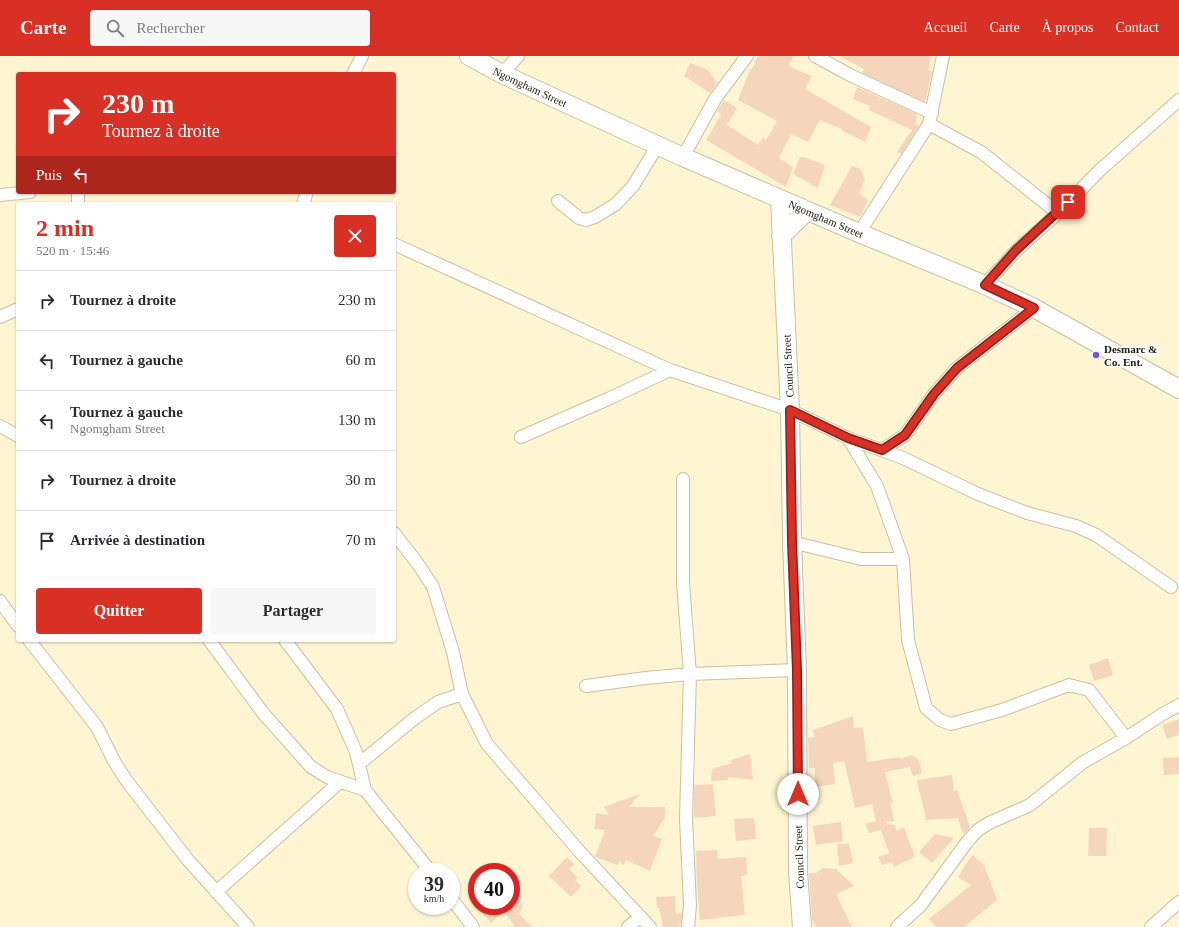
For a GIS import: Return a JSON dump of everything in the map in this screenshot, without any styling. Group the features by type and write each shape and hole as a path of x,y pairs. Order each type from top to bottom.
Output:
{"main road":[{"name":"Ngomgham Street","path":"469,56 502,74 683,157 807,211 985,285 1034,308 1179,389"},
{"name":"Council Street","path":"780,199 790,410 792,542 797,670 798,872 802,927"},
{"path":"781,236 807,211"}],"street":[{"path":"354,72 362,56"},
{"path":"502,74 518,56"},
{"path":"683,157 715,98 746,56"},
{"path":"815,56 931,118 980,152 1058,213"},
{"path":"859,233 931,118 943,56"},
{"path":"985,285 1016,250 1058,213 1100,171 1179,100"},
{"path":"558,201 579,218 586,220 595,217 616,204 633,186 658,145"},
{"path":"0,195 16,193"},
{"path":"396,245 670,370 790,410 848,438 903,458 978,494 1027,513 1076,526 1096,535 1171,587"},
{"path":"882,450 905,435 934,394 957,368 1034,308"},
{"path":"0,317 16,310"},
{"path":"521,437 670,370"},
{"path":"0,426 16,435"},
{"path":"903,458 905,435"},
{"path":"848,438 878,486 903,559 908,640 926,708 940,720 951,724 1002,710 1069,685 1089,690 1126,738"},
{"path":"683,479 684,583 690,674 686,819 690,905 688,927"},
{"path":"396,536 418,564 432,587 453,652 462,694 487,744 580,852 650,927"},
{"path":"792,542 860,558 903,559"},
{"path":"0,601 16,623"},
{"path":"30,642 97,727 114,762 126,780 188,860 248,927"},
{"path":"210,642 263,713 311,767 327,777 365,790"},
{"path":"286,642 336,709 356,752 365,790 424,863"},
{"path":"586,686 690,674 797,670"},
{"path":"359,764 415,718 438,702 462,694"},
{"path":"897,927 921,905 966,842 978,830 989,823 1030,805 1082,763 1126,738 1179,704"},
{"path":"216,892 340,782"},
{"path":"1151,927 1179,902"},
{"path":"460,909 474,927"},
{"path":"628,927 640,917"}],"building":[{"path":"759,56 794,56 788,66 812,76 805,89 871,127 865,142 841,130 842,129 820,120 808,142 791,134 779,158 793,167 786,187 706,140 721,115 717,111 724,100 737,108 727,125 758,145 763,137 766,140 777,121 738,100 750,70"},
{"path":"839,56 931,56 928,70 932,72 925,102 862,73 864,69"},
{"path":"690,63 708,70 717,83 710,93 684,76"},
{"path":"857,87 917,114 915,126 916,124 919,126 901,154 897,152 912,130 869,110 870,106 853,99"},
{"path":"800,157 804,157 825,165 818,188 793,174"},
{"path":"852,166 861,169 865,179 859,193 868,200 860,217 830,205"},
{"path":"1108,658 1113,675 1094,681 1089,665"},
{"path":"853,716 854,728 863,727 867,762 900,757 900,759 912,755 919,760 922,773 913,776 910,767 885,772 893,803 890,803 894,821 887,821 887,824 895,825 896,831 904,827 915,857 894,867 892,862 882,865 878,857 889,853 881,830 869,833 865,824 876,821 872,804 855,808 844,761 833,763 835,784 815,787 815,768 809,768 808,738 815,737 813,730"},
{"path":"1179,719 1179,735 1167,739 1162,725"},
{"path":"750,754 753,780 728,777 728,780 711,781 712,769 732,763 731,760"},
{"path":"1179,757 1179,774 1164,775 1163,758"},
{"path":"952,775 954,791 957,790 970,827 964,834 958,818 926,820 919,792 917,780"},
{"path":"713,784 716,816 694,818 694,785"},
{"path":"640,794 629,807 665,807 665,818 653,836 662,839 650,871 626,860 624,865 619,861 618,865 595,857 605,830 594,829 596,813 609,815 604,807"},
{"path":"754,818 756,839 736,841 734,819"},
{"path":"841,822 843,841 816,845 813,826"},
{"path":"1089,828 1107,828 1106,856 1088,856"},
{"path":"935,834 954,838 932,863 919,852"},
{"path":"837,844 849,844 853,863 839,866"},
{"path":"717,850 717,859 746,857 747,875 741,876 745,915 700,920 696,851"},
{"path":"972,855 984,865 997,900 964,927 936,927 929,919 971,885 958,877"},
{"path":"567,857 574,864 569,869 578,878 575,880 581,886 571,897 549,876"},
{"path":"823,868 836,869 854,886 836,894 852,927 816,927 812,920 809,873 816,873"},
{"path":"675,896 676,914 682,913 681,925 678,927 663,927 659,908 657,908 656,897"},
{"path":"520,901 523,906 520,912"},
{"path":"484,915 500,915 491,923"},
{"path":"507,915 520,915 532,927 515,927"}],"place":[{"name":"Desmarc & Co. Ent.","path":"1096,355"}],"route":[{"path":"798,794 797,670 792,542 790,410 848,438 882,450 905,435 934,394 957,368 1034,308 985,285 1016,250 1058,213 1068,202"}]}
